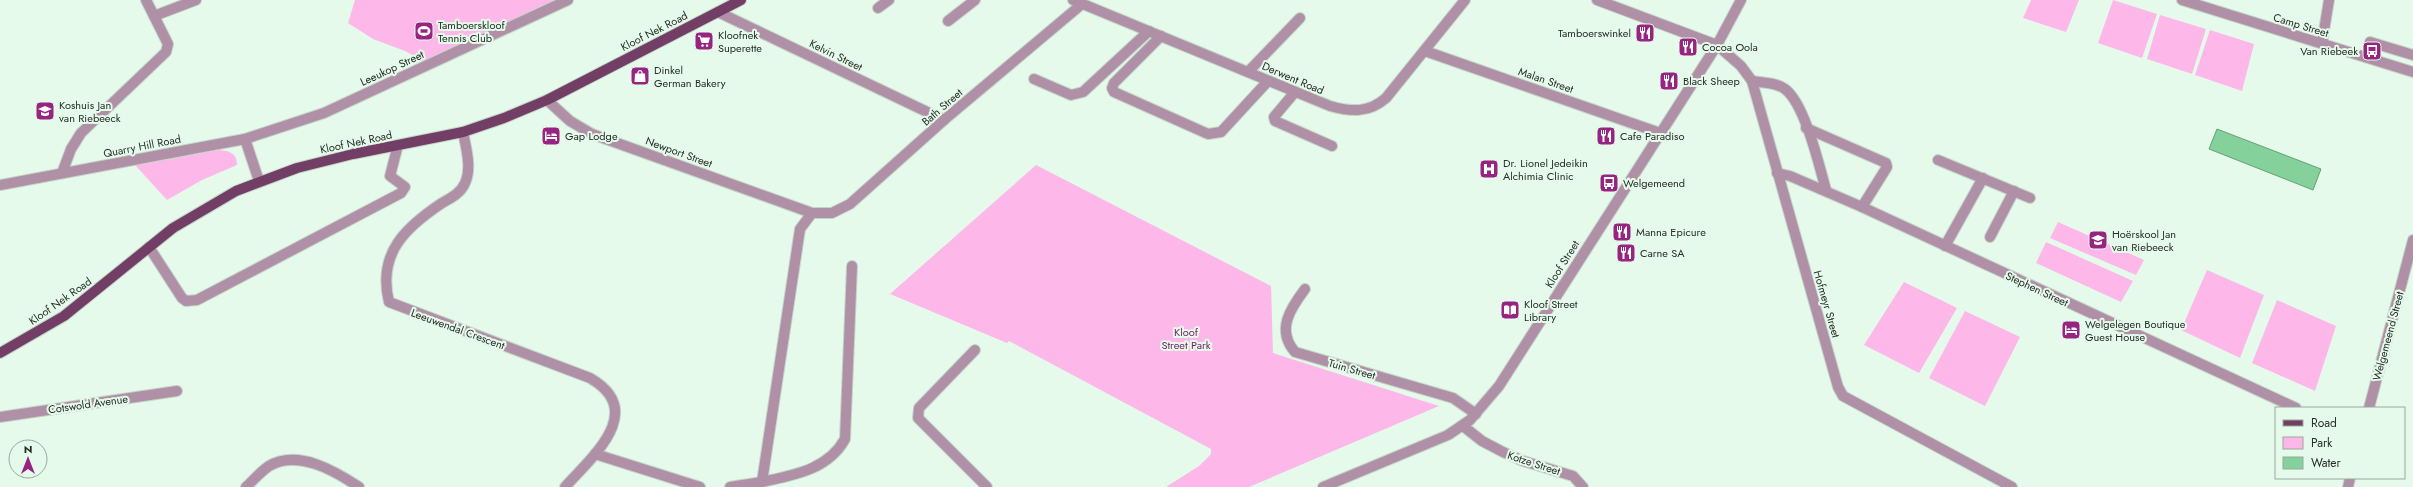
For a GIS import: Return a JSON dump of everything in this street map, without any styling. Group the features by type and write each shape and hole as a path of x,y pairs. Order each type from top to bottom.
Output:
{"main road":[{"name":"Kloof Nek Road","path":"0,353 70,312 149,247 189,217 212,203 258,181 329,159 463,132 504,118 547,100 741,0"}],"street":[{"path":"62,173 71,149 81,133 166,52 168,44 146,0"},
{"path":"154,16 196,0"},
{"name":"Leeukop Street","path":"246,139 328,111 568,0"},
{"path":"878,8 889,0"},
{"path":"948,21 975,0"},
{"name":"Derwent Road","path":"1073,0 1268,81 1343,110 1368,110 1379,105 1425,51 1464,0"},
{"path":"1597,0 1717,45"},
{"name":"Kloof Street","path":"1323,487 1419,449 1463,426 1476,414 1499,386 1717,45 1741,0"},
{"name":"Camp Street","path":"2182,0 2413,72"},
{"path":"2322,43 2329,0"},
{"name":"Bath Street","path":"812,212 832,213 850,204 944,120 1082,4"},
{"name":"Kelvin Street","path":"718,12 944,120"},
{"path":"1248,72 1300,18"},
{"path":"1034,79 1071,95 1083,92 1149,31"},
{"path":"1160,36 1114,83 1112,88 1114,92 1208,134 1215,134 1221,132 1268,81"},
{"path":"2370,42 2413,55"},
{"name":"Hofmeyr Street","path":"1717,45 1741,66 1752,81 1838,388 1843,396 2012,487"},
{"name":"Malan Street","path":"1425,51 1660,133"},
{"path":"1752,81 1777,86 1787,90 1796,103 1806,128 1826,190"},
{"path":"1295,92 1274,117 1275,121 1332,146"},
{"name":"Newport Street","path":"547,100 570,122 592,134 812,212"},
{"path":"1806,128 1886,163 1887,167 1862,207"},
{"name":"Leeuwendal Crescent","path":"463,132 468,175 465,184 457,192 410,226 393,244 389,259 386,288 389,302 590,378 604,386 610,392 615,403 615,420 608,438 565,487"},
{"path":"246,139 258,181"},
{"name":"Quarry Hill Road","path":"0,185 246,139"},
{"path":"149,247 182,298 186,301 197,300 401,193 405,187 390,176 398,145"},
{"path":"1938,160 2030,198"},
{"name":"Stephen Street","path":"1777,173 1826,190 2294,407"},
{"path":"1945,246 1983,178"},
{"path":"1990,237 2014,191"},
{"path":"762,482 800,229 812,212"},
{"name":"Welgemeend Street","path":"2369,407 2409,272 2413,240"},
{"path":"730,487 762,482 811,468 841,449 845,439 852,266"},
{"name":"Tuin Street","path":"1305,289 1290,309 1286,322 1287,343 1295,352 1453,398 1476,414"},
{"path":"976,350 919,408 918,418 987,487"},
{"name":"Cotswold Avenue","path":"0,417 177,391"},
{"name":"Kotze Street","path":"1463,426 1482,441 1503,452 1523,461 1573,476 1582,487"},
{"path":"595,454 700,487"},
{"path":"246,487 272,465 300,459 339,475 359,487"}],"green space":[{"name":"Tamboerskloof Tennis Club","path":"355,0 555,0 423,61 405,51 373,39 348,23"},
{"path":"2031,0 2079,0 2066,32 2023,18"},
{"path":"2113,0 2157,14 2142,58 2098,43"},
{"path":"2160,15 2206,29 2192,74 2147,59"},
{"path":"2210,30 2254,44 2242,91 2195,75"},
{"path":"219,150 232,153 236,158 237,165 202,180 167,200 135,165"},
{"name":"Kloof Street Park","path":"1036,165 1271,286 1273,353 1439,406 1249,487 1166,487 1199,466 1211,454 1211,449 1009,341 1007,343 890,294"},
{"path":"2058,222 2144,260 2136,275 2050,238"},
{"path":"2046,242 2133,281 2121,302 2036,263"},
{"path":"2207,270 2264,295 2240,358 2181,330"},
{"path":"1904,282 1957,308 1919,373 1864,345"},
{"path":"2277,300 2336,326 2315,391 2252,363"},
{"path":"1965,311 2020,337 1985,406 1929,378"}],"water":[{"path":"2217,129 2321,169 2313,190 2209,149"}],"place":[{"name":"Tamboerskloof Tennis Club","path":"424,31"},
{"name":"Tamboerswinkel","path":"1645,33"},
{"name":"Kloofnek Superette","path":"704,41"},
{"name":"Cocoa Oola","path":"1688,47"},
{"name":"Van Riebeek","path":"2372,51"},
{"name":"Dinkel German Bakery","path":"640,76"},
{"name":"Black Sheep","path":"1669,81"},
{"name":"Koshuis Jan van Riebeeck","path":"45,111"},
{"name":"Gap Lodge","path":"551,136"},
{"name":"Cafe Paradiso","path":"1606,136"},
{"name":"Dr. Lionel Jedeikin Alchimia Clinic","path":"1489,169"},
{"name":"Welgemeend","path":"1609,183"},
{"name":"Manna Epicure","path":"1622,232"},
{"name":"Hoërskool Jan van Riebeeck","path":"2098,240"},
{"name":"Carne SA","path":"1626,253"},
{"name":"Kloof Street Library","path":"1510,310"},
{"name":"Welgelegen Boutique Guest House","path":"2071,330"}]}
